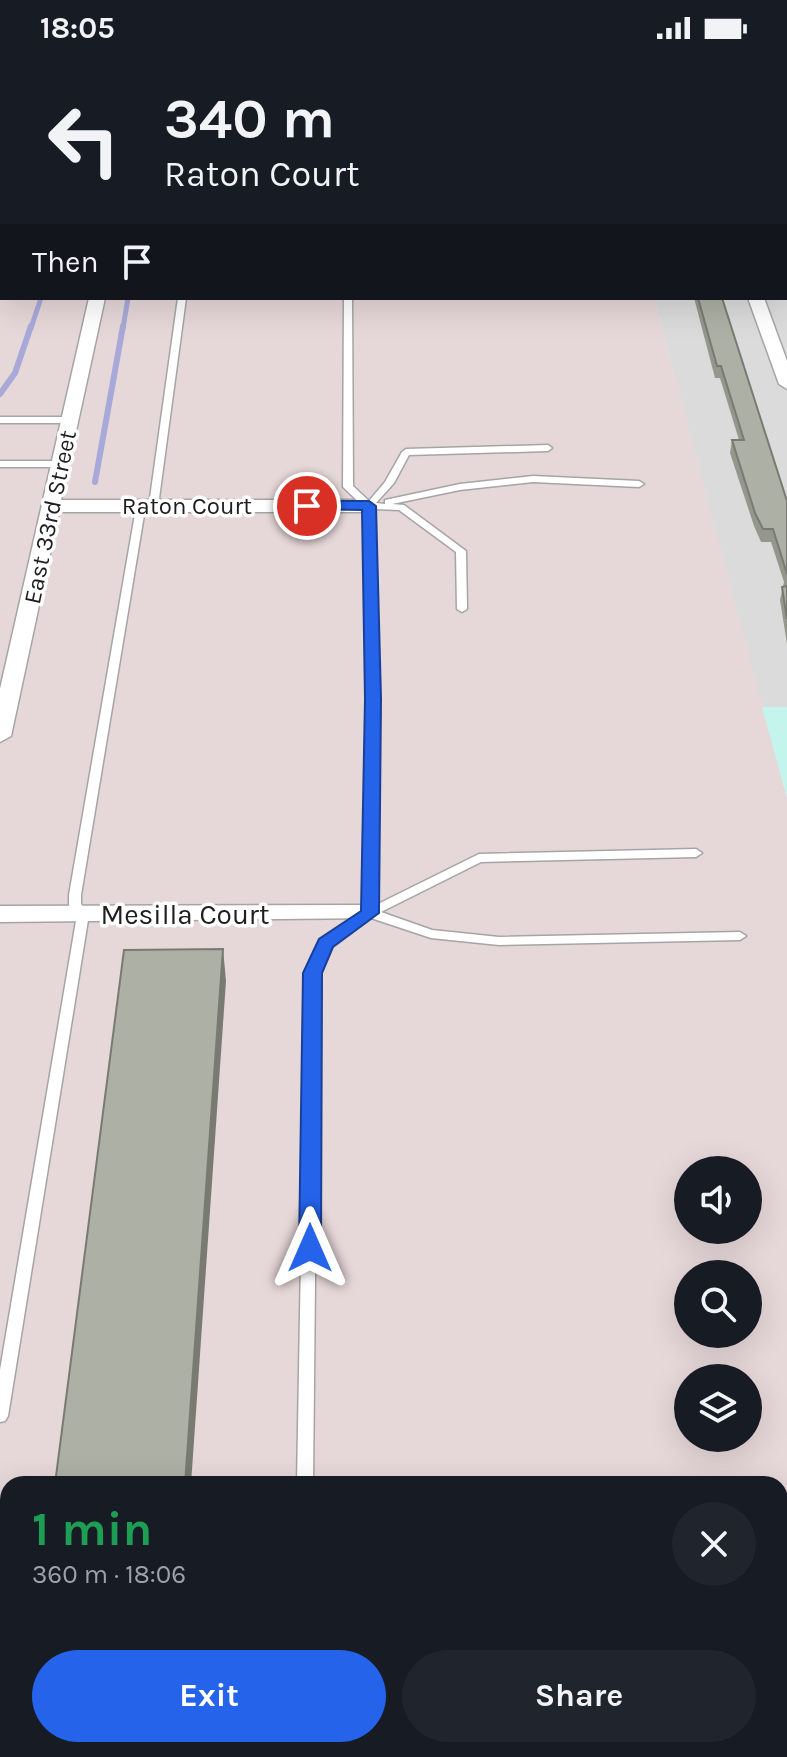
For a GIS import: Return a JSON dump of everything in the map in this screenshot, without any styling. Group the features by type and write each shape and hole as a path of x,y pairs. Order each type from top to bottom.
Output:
{"street":[{"name":"East 33rd Street","path":"0,736 97,300"},
{"path":"757,300 787,384"},
{"name":"Raton Court","path":"52,506 369,506"},
{"name":"Mesilla Court","path":"0,914 370,913"}],"lane":[{"path":"0,1416 83,914 75,905 75,895 140,514 153,506 182,300"},
{"path":"348,300 348,487 369,506 401,507 461,551 462,609"},
{"path":"0,420 71,420"},
{"path":"370,913 373,699 369,506 389,483 406,452 548,448"},
{"path":"0,464 61,464"},
{"path":"369,506 460,487 533,479 639,484"},
{"path":"305,1476 312,973 326,944 370,913 479,858 696,853"},
{"path":"370,913 431,934 499,941 740,936"}],"shaded area":[{"path":"0,300 655,300 787,798 787,1476 0,1476"},
{"path":"655,300 787,300 787,707 762,707"},
{"path":"762,707 787,707 787,798"}],"building":[{"path":"699,300 723,300 787,501 787,574 773,529 763,529 755,513 732,440 744,440 721,366 717,366"},
{"path":"787,586 787,619 782,587"},
{"path":"223,949 186,1476 56,1476 124,950"}],"waterway":[{"path":"31,328 40,300"},
{"path":"123,328 128,300"},
{"path":"0,394 15,373 31,326"},
{"path":"95,482 123,326"}],"route":[{"path":"307,506 369,506 373,699 370,913 326,944 312,973 310,1248"}]}
